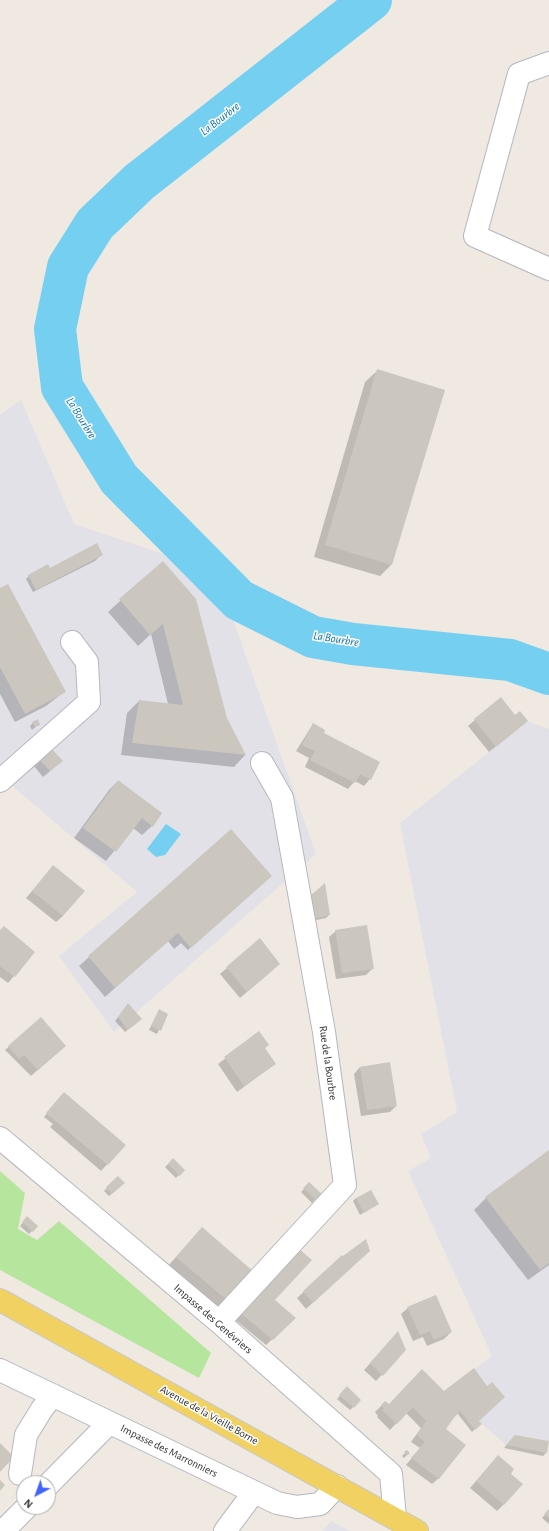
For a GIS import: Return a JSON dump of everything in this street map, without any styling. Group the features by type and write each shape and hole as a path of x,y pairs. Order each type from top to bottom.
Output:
{"main road":[{"name":"Avenue de la Vieille Borne","path":"0,1300 417,1531"}],"street":[{"path":"549,64 519,74 475,236 549,269"},
{"path":"0,781 89,702 87,662 72,642"},
{"name":"Rue de la Bourbre","path":"219,1322 345,1185 324,1032 282,798 262,763"},
{"name":"Impasse des Genévriers","path":"0,1138 219,1322 391,1474 394,1518"},
{"name":"Impasse des Marronniers","path":"0,1370 277,1503 297,1507 320,1504 337,1486"},
{"path":"20,1474 26,1435 42,1409 53,1395"},
{"path":"56,1477 109,1423"},
{"path":"225,1531 254,1492"},
{"path":"3,1531 19,1515"}],"shaded area":[{"path":"21,400 74,524 194,564 226,600 316,854 114,1032 59,956 137,892 10,784 0,789 0,415"},
{"path":"528,721 549,729 549,1441 515,1435 506,1445 482,1424 466,1404 444,1391 492,1356 408,1171 431,1158 421,1134 457,1112 400,823"},
{"path":"331,1521 350,1531 322,1531"}],"green space":[{"path":"0,1171 25,1193 18,1229 37,1240 59,1221 211,1353 199,1378 0,1270"}],"water":[{"path":"166,824 181,834 165,855 156,857 147,849"}],"building":[{"path":"377,369 445,390 392,565 325,545"},
{"path":"97,543 103,555 36,590 28,575 48,564 50,568"},
{"path":"163,561 196,599 227,718 246,755 132,743 139,700 183,705 163,624 150,635 119,599"},
{"path":"8,584 66,692 25,714 0,667 0,588"},
{"path":"501,697 515,715 520,711 528,721 496,747 474,719"},
{"path":"38,719 40,725 35,727 32,722"},
{"path":"313,723 325,730 324,733 380,762 371,780 360,774 355,783 310,760 315,751 302,745"},
{"path":"50,747 63,761 50,771 41,761 15,783 9,778"},
{"path":"118,780 162,813 153,827 142,818 116,852 83,828"},
{"path":"231,829 272,876 191,948 178,933 115,988 88,956"},
{"path":"53,865 85,891 63,916 32,891"},
{"path":"325,883 330,915 314,919 310,896"},
{"path":"367,925 374,969 342,973 335,930"},
{"path":"4,926 35,952 15,977 0,966 0,930"},
{"path":"260,938 280,964 247,992 226,967"},
{"path":"128,1003 142,1019 128,1030 118,1017"},
{"path":"159,1009 168,1014 161,1031 151,1026"},
{"path":"41,1017 66,1046 38,1070 24,1055 19,1059 8,1046"},
{"path":"259,1031 269,1045 265,1048 276,1064 244,1086 224,1057"},
{"path":"390,1062 397,1106 367,1110 360,1067"},
{"path":"64,1092 126,1145 108,1165 46,1113"},
{"path":"549,1150 549,1263 540,1270 485,1197"},
{"path":"173,1158 185,1170 180,1176 168,1164"},
{"path":"118,1176 125,1183 112,1194 106,1187"},
{"path":"309,1182 322,1194 316,1200 303,1188"},
{"path":"371,1190 379,1204 364,1213 356,1198"},
{"path":"27,1216 38,1226 33,1232 22,1222"},
{"path":"202,1227 254,1272 228,1301 176,1257"},
{"path":"366,1239 370,1251 313,1303 303,1291 342,1255 343,1256"},
{"path":"298,1248 312,1260 275,1300 296,1318 273,1340 238,1311"},
{"path":"436,1295 452,1332 434,1340 430,1331 420,1335 407,1307"},
{"path":"398,1331 406,1350 383,1376 370,1363"},
{"path":"474,1368 487,1386 492,1382 505,1397 479,1421 482,1424 475,1430 460,1411 453,1419 446,1429 466,1445 439,1479 411,1458 425,1442 417,1435 426,1421 413,1407 397,1424 382,1410 384,1409 381,1405 385,1401 389,1404 422,1369 444,1391"},
{"path":"347,1386 361,1400 354,1408 339,1395"},
{"path":"515,1435 549,1441 547,1453 506,1445"},
{"path":"0,1443 14,1457 0,1472"},
{"path":"407,1450 410,1453 408,1455 404,1452"},
{"path":"498,1455 514,1469 511,1474 523,1484 504,1505 476,1481"},
{"path":"0,1480 5,1485 0,1491"},
{"path":"549,1509 549,1518 544,1514"}],"waterway":[{"name":"La Bourbre","path":"371,0 139,182 95,224 68,267 55,329 62,387 119,479 239,600 313,637 353,644 510,660 549,674"}]}
